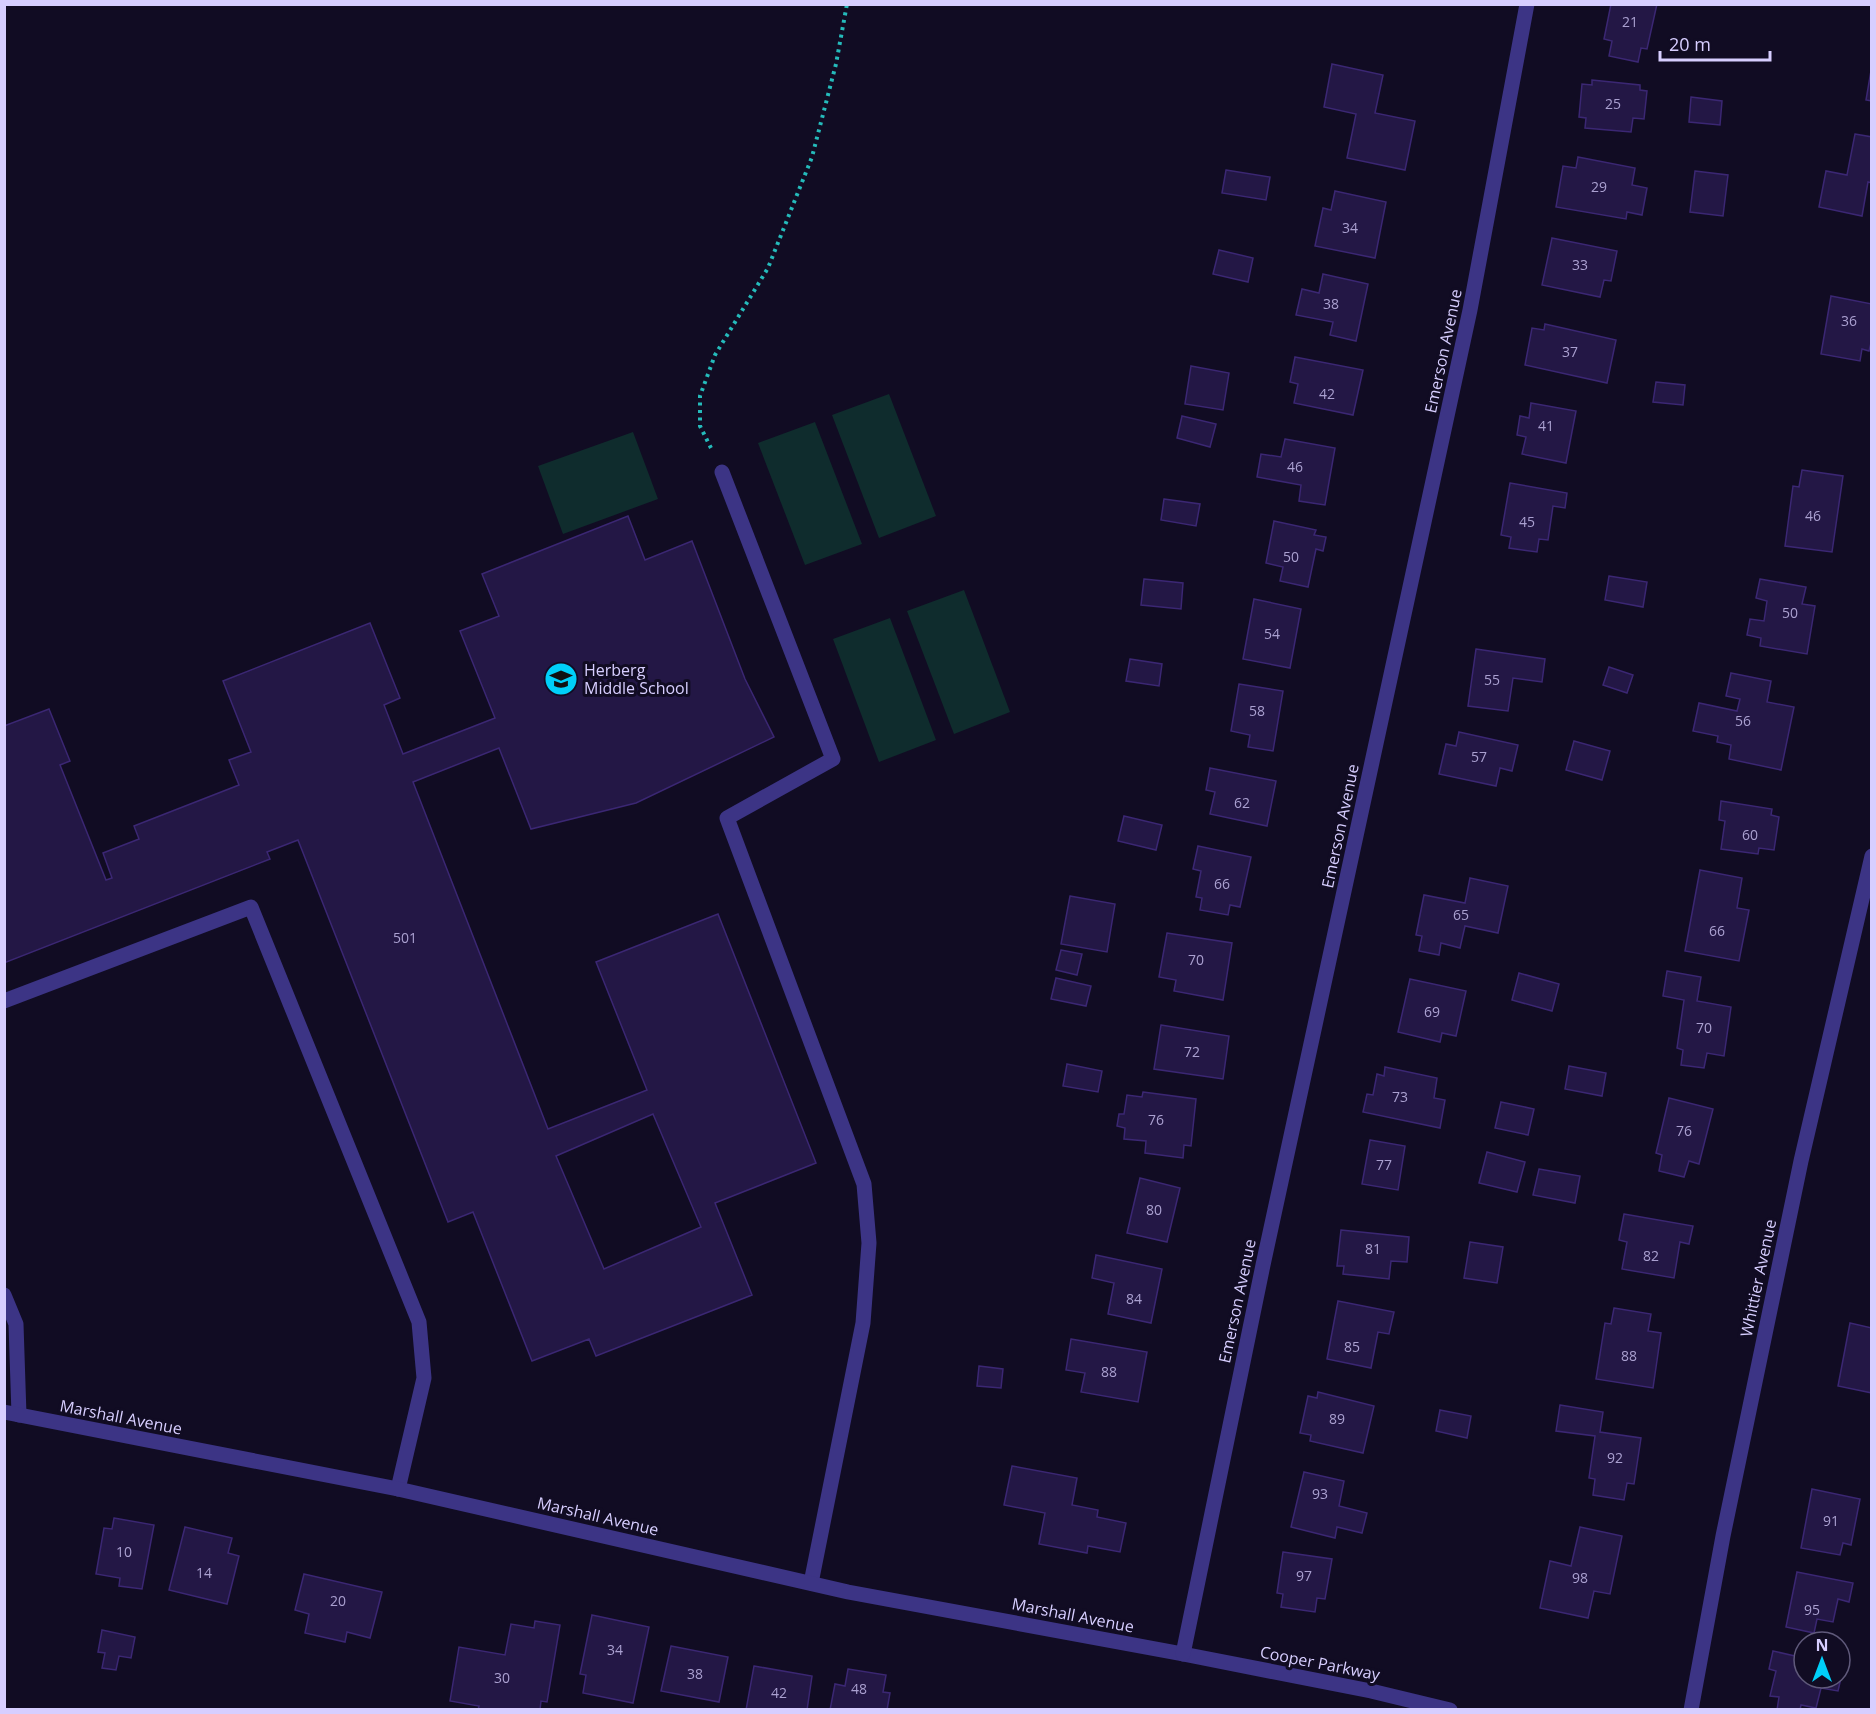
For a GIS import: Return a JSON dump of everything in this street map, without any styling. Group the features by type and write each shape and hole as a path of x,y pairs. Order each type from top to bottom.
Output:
{"street":[{"name":"Emerson Avenue","path":"1183,1654 1263,1265 1470,310 1527,4"},
{"path":"722,472 833,759 727,818 864,1184 869,1243 863,1323 811,1583"},
{"name":"Whittier Avenue","path":"1691,1710 1723,1536 1801,1161 1872,856"},
{"path":"4,1001 251,907 419,1322 424,1378 398,1489"},
{"path":"4,1295 16,1324 12,1414"},
{"name":"Marshall Avenue","path":"12,1414 398,1489 811,1583 1183,1654"},
{"name":"Cooper Parkway","path":"1183,1654 1371,1691 1450,1710"}],"path":[{"path":"722,472 700,426 700,396 715,355 768,268 812,157 836,64 847,4"}],"green space":[{"path":"889,394 936,516 879,538 832,415"},
{"path":"815,422 862,544 805,565 758,443"},
{"path":"633,432 658,499 563,534 538,466"},
{"path":"964,590 1010,712 954,734 907,611"},
{"path":"890,618 936,740 879,762 833,639"}],"building":[{"path":"1611,4 1657,4 1647,49 1641,48 1638,62 1609,56 1612,41 1604,39"},
{"path":"1332,64 1383,75 1375,113 1415,121 1405,170 1347,158 1356,114 1324,107"},
{"path":"1872,65 1872,101 1866,100"},
{"path":"1592,80 1640,85 1640,90 1647,91 1644,119 1633,118 1631,132 1585,128 1586,118 1579,117 1582,84 1592,85"},
{"path":"1691,97 1722,101 1720,125 1689,122"},
{"path":"1855,134 1872,137 1872,183 1868,182 1862,216 1819,207 1826,171 1847,175"},
{"path":"1578,157 1635,168 1632,185 1647,188 1642,215 1627,212 1626,219 1556,207 1563,166 1576,168"},
{"path":"1226,170 1270,177 1266,200 1222,193"},
{"path":"1695,171 1728,175 1723,216 1690,212"},
{"path":"1335,191 1386,202 1375,258 1315,246 1323,208 1331,210"},
{"path":"1552,238 1617,251 1611,281 1604,280 1600,297 1542,285"},
{"path":"1219,250 1253,258 1248,282 1213,274"},
{"path":"1323,274 1368,284 1356,341 1330,335 1333,322 1296,315 1302,289 1319,293"},
{"path":"1831,296 1872,304 1872,339 1869,351 1862,349 1860,361 1821,354"},
{"path":"1545,324 1616,340 1607,383 1525,365 1532,328 1544,330"},
{"path":"1295,357 1363,370 1353,415 1294,403 1298,384 1290,382"},
{"path":"1191,366 1229,373 1223,410 1185,404"},
{"path":"1656,382 1685,385 1683,405 1653,402"},
{"path":"1531,403 1576,411 1566,463 1522,454 1526,437 1517,435 1520,416 1529,418"},
{"path":"1182,416 1216,424 1210,447 1177,438"},
{"path":"1285,439 1335,448 1325,505 1299,501 1301,485 1257,477 1261,454 1281,457"},
{"path":"1802,470 1843,476 1832,552 1785,546 1793,486 1799,487"},
{"path":"1510,483 1567,493 1565,508 1553,506 1548,540 1539,539 1537,552 1509,548 1511,537 1501,535"},
{"path":"1164,499 1200,504 1196,526 1161,520"},
{"path":"628,516 645,560 692,541 745,679 774,737 636,803 531,829 499,748 413,782 548,1129 647,1090 596,962 718,914 816,1163 715,1203 752,1295 596,1356 589,1339 532,1361 473,1212 448,1222 298,840 267,852 270,859 4,963 4,726 49,709 70,761 60,765 106,880 112,878 103,853 139,839 134,826 239,785 229,760 251,752 223,681 370,623 400,698 384,705 403,754 495,718 460,631 499,616 482,574","holes":["653,1114 701,1227 604,1269 556,1156"]},
{"path":"1274,521 1316,530 1314,535 1326,537 1323,551 1316,549 1308,587 1280,581 1283,567 1266,563"},
{"path":"1609,576 1647,582 1643,607 1605,600"},
{"path":"1144,579 1183,583 1181,609 1141,605"},
{"path":"1760,579 1806,587 1802,604 1815,606 1807,654 1760,646 1761,638 1747,635 1750,619 1764,621 1767,601 1756,598"},
{"path":"1254,599 1301,609 1290,668 1243,659"},
{"path":"1476,649 1545,659 1542,682 1513,678 1508,711 1468,706"},
{"path":"1130,659 1162,664 1159,686 1126,681"},
{"path":"1609,667 1633,675 1627,693 1603,685"},
{"path":"1731,673 1771,681 1767,702 1794,707 1781,770 1729,759 1731,745 1717,742 1718,736 1693,731 1699,703 1737,711 1740,699 1726,696"},
{"path":"1239,684 1283,691 1273,751 1248,747 1250,735 1231,731"},
{"path":"1459,732 1518,745 1512,771 1500,768 1496,786 1439,774 1446,744 1456,746"},
{"path":"1574,741 1610,751 1602,780 1566,770"},
{"path":"1210,768 1276,781 1267,826 1210,814 1215,792 1206,790"},
{"path":"1721,801 1772,809 1771,815 1779,817 1774,850 1759,848 1758,854 1721,849 1725,821 1719,820"},
{"path":"1124,816 1162,825 1156,850 1118,841"},
{"path":"1198,846 1251,857 1240,907 1230,905 1228,915 1200,910 1202,898 1196,897 1201,871 1193,869"},
{"path":"1700,870 1742,878 1737,908 1749,910 1739,961 1685,951"},
{"path":"1470,878 1508,886 1498,933 1465,926 1460,948 1441,943 1439,955 1419,951 1422,936 1416,935 1424,895 1465,903"},
{"path":"1070,896 1115,904 1107,952 1061,944"},
{"path":"1167,933 1232,943 1223,1000 1174,991 1176,980 1159,977"},
{"path":"1061,950 1082,954 1077,975 1056,970"},
{"path":"1667,971 1701,977 1697,1001 1731,1007 1724,1056 1707,1053 1704,1068 1681,1065 1683,1050 1677,1048 1684,1000 1663,996"},
{"path":"1519,973 1559,984 1552,1011 1512,1000"},
{"path":"1056,978 1091,986 1086,1006 1051,999"},
{"path":"1410,979 1466,991 1456,1036 1442,1033 1440,1042 1398,1032"},
{"path":"1161,1025 1229,1036 1223,1079 1154,1069"},
{"path":"1067,1064 1102,1071 1098,1092 1063,1086"},
{"path":"1569,1066 1606,1073 1602,1096 1565,1089"},
{"path":"1385,1067 1437,1078 1434,1098 1445,1100 1440,1128 1363,1112 1367,1094 1373,1095 1377,1074 1384,1076"},
{"path":"1143,1092 1196,1099 1191,1146 1184,1145 1183,1158 1145,1153 1146,1141 1124,1139 1125,1128 1117,1126 1119,1114 1124,1114 1127,1095 1142,1097"},
{"path":"1669,1098 1713,1109 1699,1164 1689,1161 1684,1177 1659,1171 1662,1155 1656,1153"},
{"path":"1501,1102 1534,1109 1528,1135 1495,1128"},
{"path":"1370,1140 1405,1146 1398,1190 1362,1184"},
{"path":"1487,1152 1525,1162 1517,1192 1479,1183"},
{"path":"1539,1169 1580,1176 1575,1203 1533,1195"},
{"path":"1140,1178 1180,1188 1167,1242 1127,1233"},
{"path":"1624,1214 1693,1226 1689,1244 1680,1242 1674,1278 1622,1269 1627,1242 1619,1240"},
{"path":"1341,1230 1409,1237 1407,1262 1391,1261 1389,1279 1343,1274 1344,1266 1337,1266"},
{"path":"1470,1242 1503,1247 1497,1283 1464,1278"},
{"path":"1096,1255 1162,1269 1151,1323 1108,1314 1114,1283 1092,1278"},
{"path":"1338,1301 1394,1312 1389,1334 1378,1332 1371,1368 1327,1359"},
{"path":"1614,1308 1651,1314 1648,1331 1661,1333 1653,1388 1596,1379 1605,1323 1611,1324"},
{"path":"1850,1323 1872,1328 1872,1393 1838,1386"},
{"path":"1071,1339 1147,1352 1138,1402 1081,1392 1085,1373 1066,1370"},
{"path":"979,1366 1003,1369 1001,1388 977,1386"},
{"path":"1318,1392 1374,1406 1363,1453 1310,1441 1311,1435 1300,1433 1308,1396 1317,1398"},
{"path":"1560,1405 1603,1412 1600,1432 1641,1438 1634,1484 1627,1483 1624,1500 1593,1495 1595,1479 1589,1478 1595,1436 1556,1431"},
{"path":"1440,1410 1471,1416 1467,1438 1436,1431"},
{"path":"1012,1466 1077,1478 1072,1505 1098,1510 1097,1517 1126,1523 1120,1552 1088,1546 1087,1553 1039,1544 1045,1513 1004,1505"},
{"path":"1304,1472 1344,1481 1339,1506 1367,1513 1362,1533 1337,1527 1335,1538 1291,1527"},
{"path":"1812,1489 1860,1499 1851,1545 1843,1543 1840,1555 1801,1548"},
{"path":"114,1518 154,1525 142,1589 119,1586 120,1578 96,1574 104,1528 112,1529"},
{"path":"185,1527 232,1538 228,1553 239,1556 227,1604 169,1590"},
{"path":"1580,1527 1622,1536 1610,1594 1594,1591 1588,1618 1540,1608 1550,1561 1571,1566"},
{"path":"1283,1552 1332,1559 1325,1599 1317,1598 1315,1612 1281,1607 1283,1594 1277,1593"},
{"path":"1797,1572 1853,1583 1849,1602 1838,1599 1833,1622 1817,1619 1815,1630 1786,1627"},
{"path":"304,1574 382,1592 370,1638 347,1632 345,1642 305,1633 309,1614 295,1610"},
{"path":"592,1615 649,1627 633,1703 583,1693 586,1675 580,1674"},
{"path":"535,1621 560,1625 547,1702 541,1701 540,1710 478,1710 479,1706 450,1701 459,1647 505,1655 511,1624 534,1628"},
{"path":"102,1630 135,1637 131,1658 119,1656 116,1670 102,1668 105,1653 98,1652"},
{"path":"671,1646 728,1657 719,1702 661,1691"},
{"path":"1773,1651 1792,1655 1792,1690 1820,1690 1816,1708 1801,1705 1800,1710 1777,1710 1779,1697 1770,1696 1776,1671 1769,1669"},
{"path":"754,1666 812,1676 807,1710 746,1710"},
{"path":"848,1669 886,1675 883,1692 890,1693 887,1710 830,1710 835,1684 845,1686"}],"place":[{"name":"Herberg Middle School","path":"561,679"}]}
